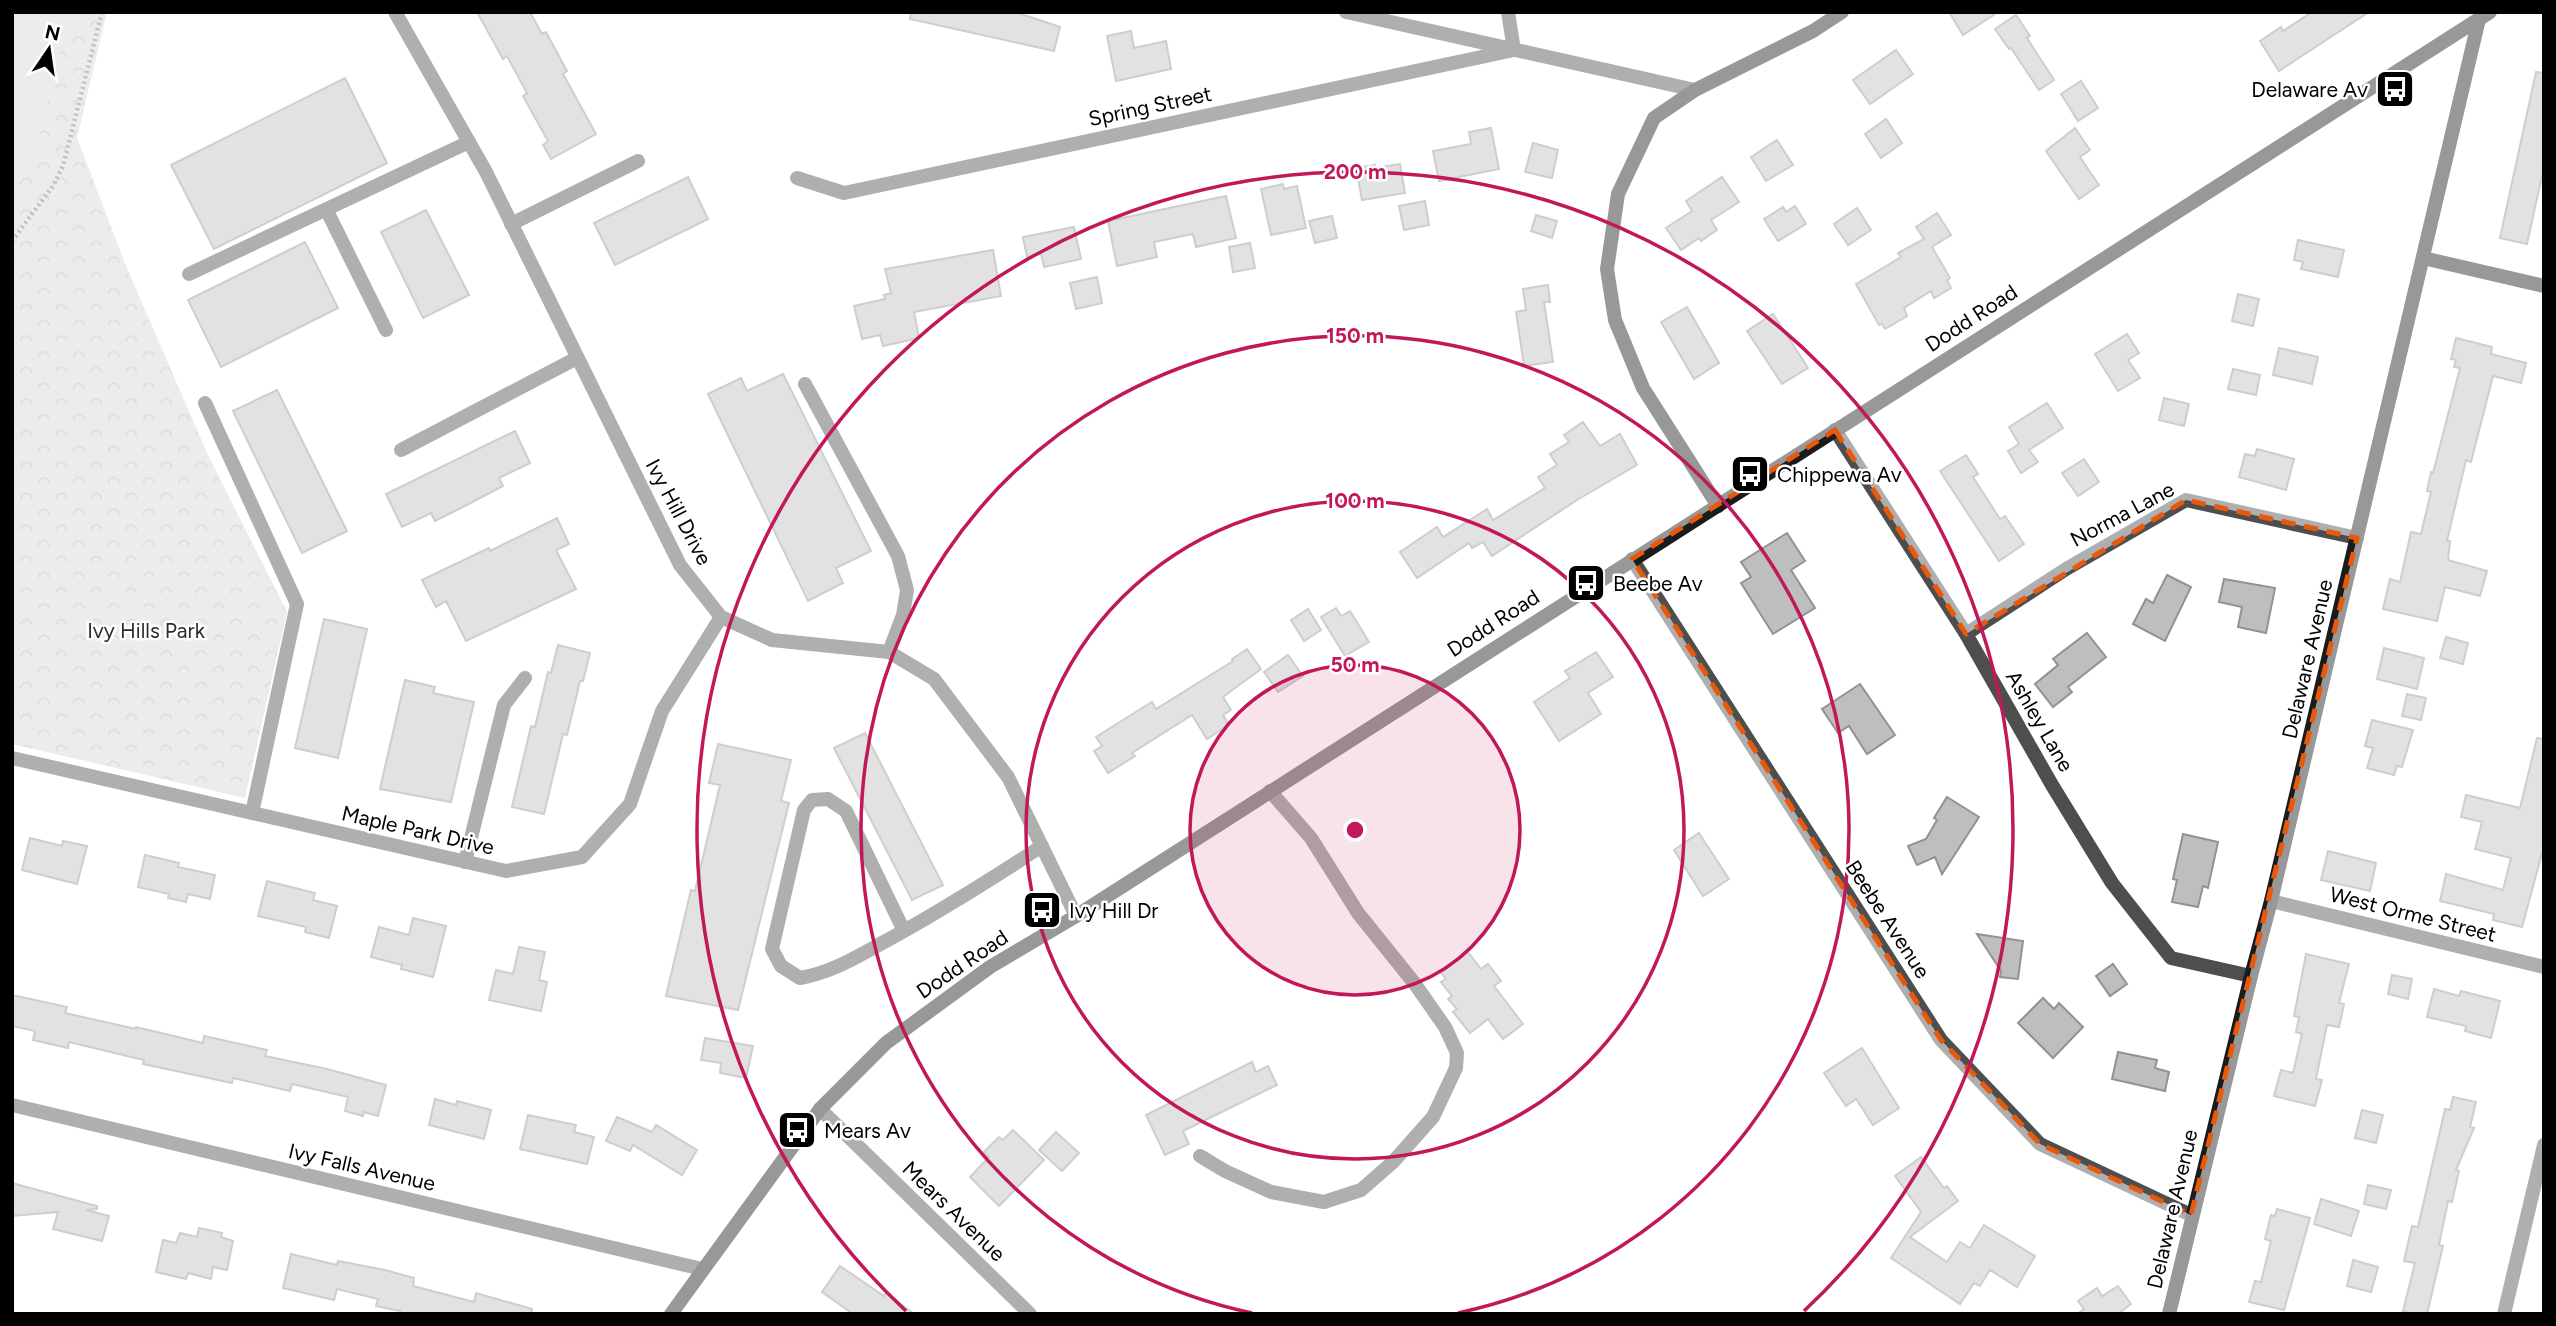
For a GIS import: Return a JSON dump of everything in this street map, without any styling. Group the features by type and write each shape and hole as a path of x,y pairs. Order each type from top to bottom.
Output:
{"main road":[{"path":"1718,506 1643,388 1615,320 1606,269 1618,194 1654,118 1695,90 1813,31 1842,12"},
{"name":"Delaware Avenue","path":"2169,1314 2250,976 2272,901 2483,14"},
{"name":"Dodd Road","path":"671,1314 820,1109 886,1043 990,967 1076,916 2483,14"},
{"path":"2423,258 2544,286"}],"street":[{"name":"Ivy Hill Drive","path":"396,12 469,142 680,565 721,617 772,640 889,652 933,679 1008,777 1076,916"},
{"path":"1346,12 1695,90"},
{"path":"1508,12 1514,50"},
{"name":"Spring Street","path":"797,178 844,193 1514,50"},
{"path":"189,274 469,142"},
{"path":"511,224 638,161"},
{"path":"327,211 386,330"},
{"path":"401,450 578,358"},
{"path":"805,384 898,556 907,590 903,615 889,652"},
{"path":"205,402 297,604 252,813"},
{"name":"Ashley Lane","path":"1835,430 1966,634 2052,785 2112,883 2171,958 2250,976"},
{"name":"Norma Lane","path":"1966,634 2066,569 2186,500 2357,538"},
{"name":"Beebe Avenue","path":"1632,559 1941,1040 2040,1144 2191,1215"},
{"name":"Maple Park Drive","path":"12,758 506,872 582,857 630,804 662,711 721,617"},
{"path":"465,862 504,705 525,678"},
{"path":"1200,1156 1225,1171 1271,1192 1284,1195 1324,1202 1360,1190 1393,1162 1433,1116 1456,1068 1457,1054 1445,1027 1415,984 1358,913 1311,838 1270,791"},
{"path":"904,931 846,811 828,799 812,800 804,810 772,949 780,966 800,978 824,974 904,931 953,904 1042,846"},
{"name":"West Orme Street","path":"2272,901 2544,967"},
{"name":"Ivy Falls Avenue","path":"12,1105 702,1269"},
{"name":"Mears Avenue","path":"820,1109 1022,1311"},
{"path":"2504,1314 2544,1145"}],"path":[{"path":"12,241 53,186 63,166 102,12"}],"highlighted area":[{"path":"1835,430 1966,634 2186,500 2357,538 2191,1215 2040,1144 1941,1040 1632,559"}],"green space":[{"name":"Ivy Hills Park","path":"12,12 107,12 77,138 126,266 208,455 287,612 245,798 12,744"},
{"path":"12,12 69,12 31,171 12,167"}],"building":[{"path":"477,12 530,12 542,34 546,32 567,71 563,74 596,134 551,159 543,145 548,141 523,96 527,93 507,56 503,59"},
{"path":"911,12 1015,12 1060,27 1054,51 910,19"},
{"path":"1949,12 1998,12 1963,35"},
{"path":"2312,12 2369,12 2279,71 2260,41 2281,27 2283,31"},
{"path":"2016,15 2030,36 2027,38 2054,80 2039,90 1995,29"},
{"path":"1131,31 1134,48 1166,41 1171,69 1116,81 1107,36"},
{"path":"1896,50 1913,74 1870,104 1853,80"},
{"path":"2536,72 2544,73 2544,167 2527,244 2500,238"},
{"path":"345,78 387,163 214,249 171,165"},
{"path":"2081,81 2098,108 2078,121 2061,94"},
{"path":"1886,119 1902,143 1881,158 1865,134"},
{"path":"1491,128 1499,169 1439,181 1433,151 1471,144 1469,132"},
{"path":"2075,128 2090,150 2080,157 2099,185 2079,199 2046,151"},
{"path":"1777,140 1793,165 1766,181 1751,157"},
{"path":"1533,143 1558,150 1552,178 1525,172"},
{"path":"1400,164 1405,193 1362,200 1356,168"},
{"path":"688,177 708,219 615,265 594,223"},
{"path":"1722,177 1739,202 1711,220 1717,230 1681,250 1666,228 1692,211 1686,201"},
{"path":"1283,184 1284,189 1297,186 1306,228 1271,235 1261,189"},
{"path":"1226,196 1236,238 1196,247 1193,234 1154,242 1157,257 1117,266 1108,221"},
{"path":"1425,201 1429,225 1404,230 1399,206"},
{"path":"1795,206 1806,224 1778,241 1764,219 1783,207 1786,212"},
{"path":"1857,208 1871,230 1848,245 1834,224"},
{"path":"426,210 469,295 423,318 381,232"},
{"path":"1937,213 1951,235 1932,247 1950,278 1947,280 1951,288 1934,298 1931,291 1904,308 1907,316 1885,329 1882,324 1879,325 1856,284 1901,257 1898,253 1924,239 1916,227"},
{"path":"1536,215 1557,221 1552,238 1531,231"},
{"path":"1332,216 1337,238 1315,243 1309,221"},
{"path":"1074,227 1081,259 1044,267 1041,254 1027,257 1023,237"},
{"path":"2298,240 2344,250 2338,277 2301,269 2303,262 2294,260"},
{"path":"305,242 338,308 221,367 188,300"},
{"path":"1250,243 1255,268 1233,272 1229,247"},
{"path":"993,250 1001,296 914,312 919,338 883,346 880,335 862,339 854,306 885,299 884,295 891,293 885,269"},
{"path":"1097,277 1102,303 1076,309 1070,283"},
{"path":"1548,285 1550,302 1544,302 1553,362 1524,366 1516,312 1526,310 1523,289"},
{"path":"2238,294 2259,299 2253,326 2232,321"},
{"path":"1687,307 1719,363 1694,379 1661,322"},
{"path":"1773,314 1808,368 1782,384 1747,331"},
{"path":"2127,334 2139,353 2128,360 2140,378 2118,391 2095,354"},
{"path":"2456,338 2492,347 2491,354 2526,363 2521,383 2493,376 2471,462 2466,460 2447,541 2450,541 2448,560 2487,571 2480,596 2445,587 2437,621 2383,609 2390,579 2400,582 2411,532 2421,534 2431,492 2427,491 2431,472 2433,473 2460,368 2454,367 2456,360 2451,359"},
{"path":"2279,348 2318,357 2312,384 2273,375"},
{"path":"2233,369 2260,375 2256,395 2228,389"},
{"path":"783,374 871,551 836,568 843,583 808,601 708,394 741,378 747,391"},
{"path":"277,390 347,531 302,553 233,411"},
{"path":"2164,398 2189,404 2184,426 2159,420"},
{"path":"2047,403 2063,428 2029,450 2038,462 2021,473 2008,451 2019,444 2009,427"},
{"path":"1583,422 1600,446 1620,434 1637,465 1577,500 1492,556 1483,542 1472,548 1469,543 1417,578 1400,552 1437,527 1443,537 1487,509 1493,520 1545,488 1538,477 1557,465 1550,454 1569,442 1564,435"},
{"path":"515,431 530,463 499,478 503,486 435,521 431,513 402,527 386,494"},
{"path":"2257,449 2294,459 2286,490 2239,477 2245,454 2255,456"},
{"path":"1966,455 1978,474 1973,477 2000,519 2005,516 2024,544 1999,561 1940,471"},
{"path":"2084,459 2099,482 2078,496 2062,473"},
{"path":"557,518 569,544 556,550 576,589 466,641 446,601 436,607 422,580"},
{"path":"1787,533 1805,561 1791,570 1815,608 1773,634 1741,583 1751,577 1741,562"},
{"path":"2167,575 2191,587 2165,641 2133,624 2146,599 2153,603"},
{"path":"2224,579 2275,588 2266,633 2238,627 2242,607 2219,602"},
{"path":"1336,608 1341,616 1350,611 1369,642 1345,656 1321,617"},
{"path":"1308,609 1321,630 1304,641 1291,620"},
{"path":"324,619 367,629 338,758 295,748"},
{"path":"2087,633 2106,657 2068,687 2072,692 2053,707 2035,684 2058,665 2053,659"},
{"path":"2446,637 2468,643 2463,664 2440,658"},
{"path":"558,645 590,653 567,735 563,734 544,814 512,807 531,726 535,727 548,672 551,673"},
{"path":"2384,648 2424,658 2417,689 2377,679"},
{"path":"1247,649 1261,669 1223,697 1231,710 1223,715 1229,725 1207,739 1192,715 1132,753 1135,756 1108,773 1094,751 1102,746 1096,737 1152,702 1156,709 1233,661 1232,659"},
{"path":"1596,652 1613,677 1588,693 1601,714 1559,741 1534,702 1570,678 1565,671"},
{"path":"1288,655 1303,676 1278,692 1264,672"},
{"path":"405,680 435,687 433,693 474,702 451,802 380,789"},
{"path":"1860,684 1895,735 1867,754 1849,726 1838,733 1822,709"},
{"path":"2407,694 2426,698 2421,720 2402,716"},
{"path":"2372,720 2413,730 2402,767 2397,766 2394,775 2367,768 2373,748 2365,746"},
{"path":"865,733 943,885 912,900 834,748"},
{"path":"2537,738 2544,739 2544,846 2522,927 2493,920 2494,914 2440,901 2446,874 2503,890 2511,858 2475,849 2482,822 2461,817 2466,795 2520,808"},
{"path":"718,744 791,760 781,801 789,803 738,1010 666,996 720,785 709,783"},
{"path":"1947,797 1979,817 1942,874 1935,857 1917,865 1908,846 1926,839 1937,820 1934,818"},
{"path":"1699,833 1729,879 1703,896 1674,850"},
{"path":"2183,834 2218,842 2208,888 2203,886 2198,907 2172,902 2177,880 2173,879"},
{"path":"30,838 62,846 63,841 87,846 77,884 22,870"},
{"path":"2328,851 2376,863 2370,891 2321,880"},
{"path":"145,855 179,863 178,867 215,875 210,899 188,894 186,902 168,898 169,894 138,887"},
{"path":"267,881 315,893 313,900 337,906 329,938 305,932 306,927 258,916"},
{"path":"413,918 446,926 433,977 401,969 402,965 371,957 379,927 409,935"},
{"path":"1977,934 2023,941 2018,979 2000,977 2001,971"},
{"path":"519,947 545,952 539,980 547,982 541,1011 489,1000 496,970 513,974"},
{"path":"1468,952 1481,969 1488,964 1501,981 1494,986 1523,1024 1503,1039 1488,1019 1470,1033 1453,1012 1457,1009 1448,999 1452,996 1441,982 1446,979 1441,973"},
{"path":"2306,954 2349,964 2339,1003 2344,1004 2339,1027 2327,1025 2316,1079 2322,1080 2315,1106 2274,1096 2281,1070 2293,1073 2302,1034 2296,1032 2299,1017 2294,1016"},
{"path":"2113,964 2127,984 2110,996 2096,976"},
{"path":"2392,975 2412,979 2408,999 2388,994"},
{"path":"2434,989 2459,996 2461,991 2500,1001 2491,1038 2465,1031 2466,1026 2427,1017"},
{"path":"12,995 67,1007 65,1013 136,1029 203,1043 204,1036 267,1050 265,1056 386,1085 378,1116 364,1112 363,1116 345,1111 348,1097 292,1084 290,1091 233,1078 232,1083 143,1064 144,1060 69,1042 68,1048 33,1040 35,1031 12,1026"},
{"path":"2043,998 2054,1009 2059,1003 2083,1027 2053,1058 2018,1023"},
{"path":"705,1038 753,1046 746,1078 720,1073 721,1063 701,1060"},
{"path":"1862,1048 1899,1108 1873,1125 1856,1099 1846,1106 1824,1073"},
{"path":"2118,1052 2157,1060 2155,1068 2169,1072 2165,1091 2112,1079"},
{"path":"1252,1062 1256,1072 1268,1066 1277,1085 1183,1131 1189,1144 1165,1155 1146,1115"},
{"path":"2453,1097 2476,1102 2470,1127 2474,1128 2456,1170 2459,1171 2452,1202 2448,1201 2439,1245 2443,1246 2427,1314 2414,1314 2403,1311 2415,1263 2404,1261 2412,1226 2418,1227 2445,1109 2450,1110"},
{"path":"435,1099 456,1105 457,1101 491,1110 484,1139 429,1125"},
{"path":"2362,1110 2383,1115 2376,1143 2355,1138"},
{"path":"528,1115 576,1125 574,1132 594,1137 587,1164 520,1149"},
{"path":"617,1117 652,1132 656,1125 697,1150 682,1175 633,1145 630,1151 606,1141"},
{"path":"1013,1130 1044,1160 999,1206 970,1177 989,1157 984,1152 999,1137 1003,1140"},
{"path":"1056,1132 1079,1153 1062,1171 1039,1150"},
{"path":"1921,1157 1944,1188 1947,1186 1958,1201 1910,1237 1947,1262 1960,1242 1970,1248 1984,1225 2035,1256 2017,1287 1990,1270 1980,1286 1974,1283 1960,1304 1891,1258 1921,1212 1895,1176"},
{"path":"12,1183 97,1206 97,1209 86,1210 109,1216 102,1241 53,1229 58,1212 12,1216"},
{"path":"2368,1185 2391,1190 2386,1209 2364,1204"},
{"path":"2321,1199 2359,1211 2351,1236 2314,1224"},
{"path":"2277,1209 2310,1218 2284,1310 2249,1302 2255,1281 2261,1282 2271,1241 2265,1239 2271,1215 2275,1216"},
{"path":"199,1228 222,1233 221,1237 233,1241 227,1270 213,1267 211,1279 188,1273 186,1279 156,1272 163,1240 176,1243 180,1233 197,1237"},
{"path":"291,1254 337,1265 338,1261 385,1270 414,1278 413,1286 474,1302 476,1293 532,1309 531,1314 399,1314 400,1311 376,1306 378,1299 337,1289 334,1300 283,1288"},
{"path":"2353,1260 2378,1267 2371,1292 2347,1286"},
{"path":"840,1266 884,1296 886,1293 914,1314 853,1314 822,1292"},
{"path":"2118,1286 2131,1304 2118,1314 2077,1314 2084,1309 2078,1301 2097,1288 2102,1296"}],"place":[{"name":"Delaware Av","path":"2395,89"},
{"name":"Chippewa Av","path":"1750,474"},
{"name":"Beebe Av","path":"1586,583"},
{"name":"Ivy Hill Dr","path":"1042,910"},
{"name":"Mears Av","path":"797,1130"}]}
